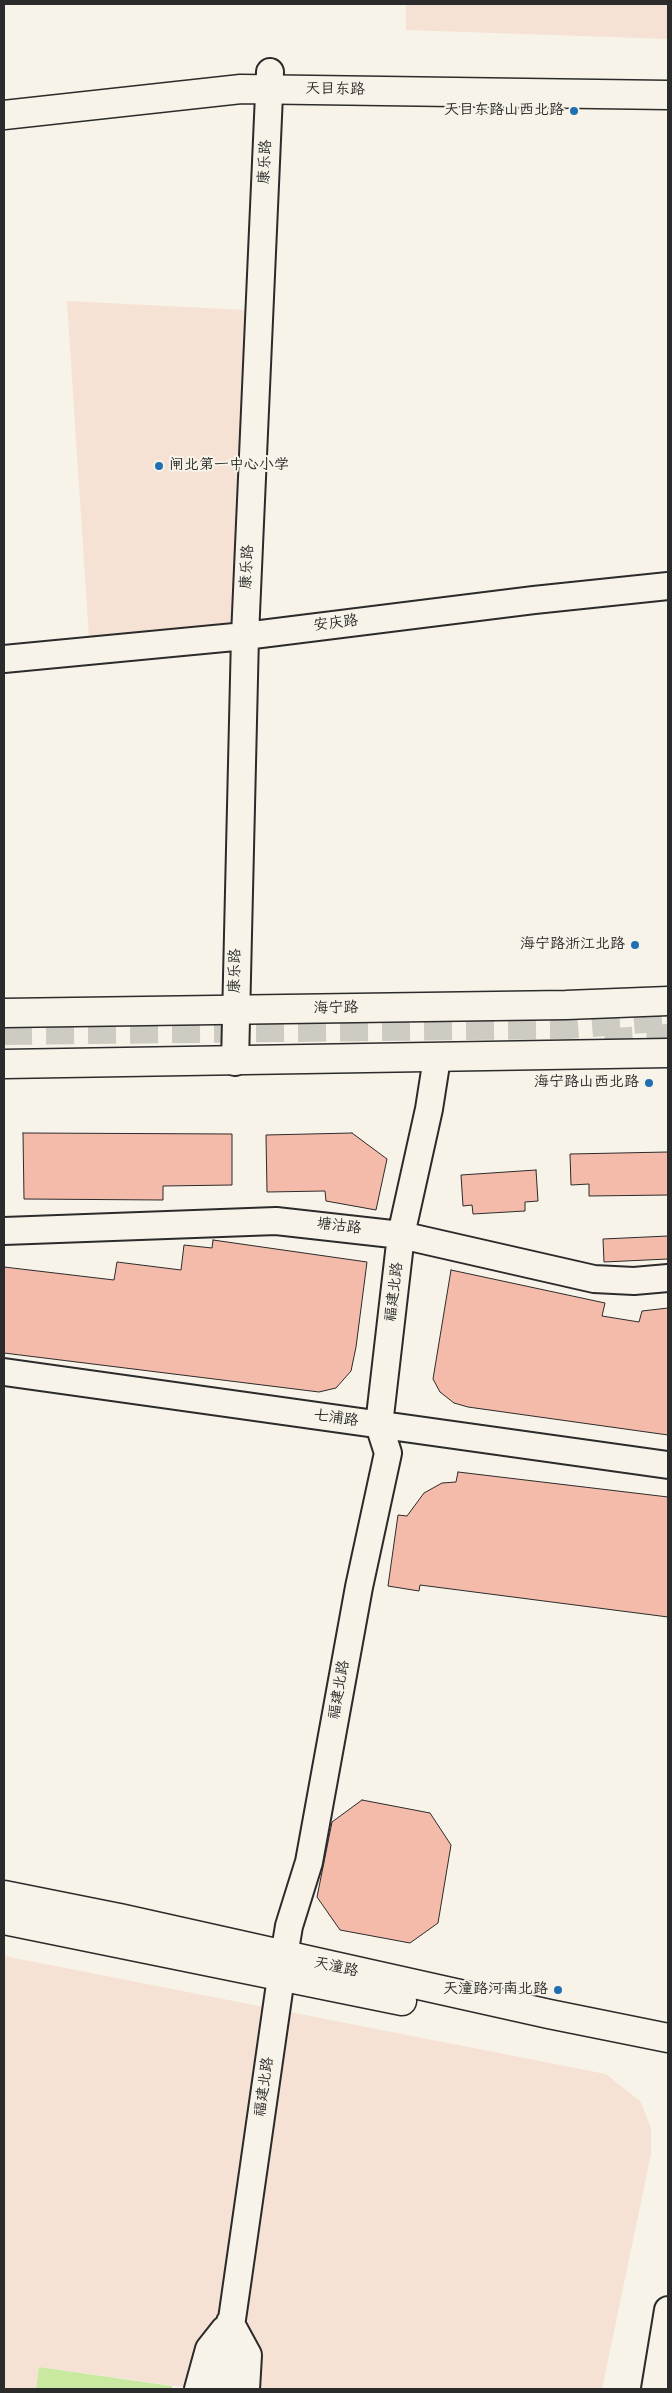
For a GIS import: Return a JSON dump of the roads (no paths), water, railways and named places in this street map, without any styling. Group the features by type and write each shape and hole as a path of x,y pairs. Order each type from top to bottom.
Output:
{"main road":[{"name":"天目东路","path":"4,97 217,72 270,80 668,95"},
{"name":"天目东路","path":"4,115 219,90 270,80 668,77"},
{"name":"海宁路","path":"4,1013 668,1001"},
{"path":"4,1064 235,1062 668,1053"},
{"name":"天潼路","path":"4,1895 119,1918 282,1966 668,2056"},
{"name":"天潼路","path":"4,1920 282,1966 668,2038"}],"street":[{"name":"康乐路","path":"235,1062 245,636 270,80"},
{"name":"安庆路","path":"4,660 245,636 534,600 668,586"},
{"name":"福建北路","path":"222,2389 230,2322 289,1926 309,1862 359,1587 388,1452 379,1425 402,1235 437,1058"},
{"name":"塘沽路","path":"4,1231 276,1221 402,1235 584,1278 613,1281 668,1278"},
{"name":"七浦路","path":"4,1372 668,1465"},
{"path":"655,2389 666,2342 668,2310"},
{"name":"福建北路","path":"198,2389 209,2349 230,2322"},
{"path":"230,2322 248,2355 246,2389"}],"tunnel":[{"path":"4,1031 569,1025 668,1017"},
{"path":"605,1043 668,1038"}],"place":[{"name":"天目东路山西北路","path":"574,111"},
{"name":"闸北第一中心小学","path":"159,466"},
{"name":"海宁路浙江北路","path":"635,945"},
{"name":"海宁路山西北路","path":"649,1083"},
{"name":"天潼路河南北路","path":"558,1990"}]}
